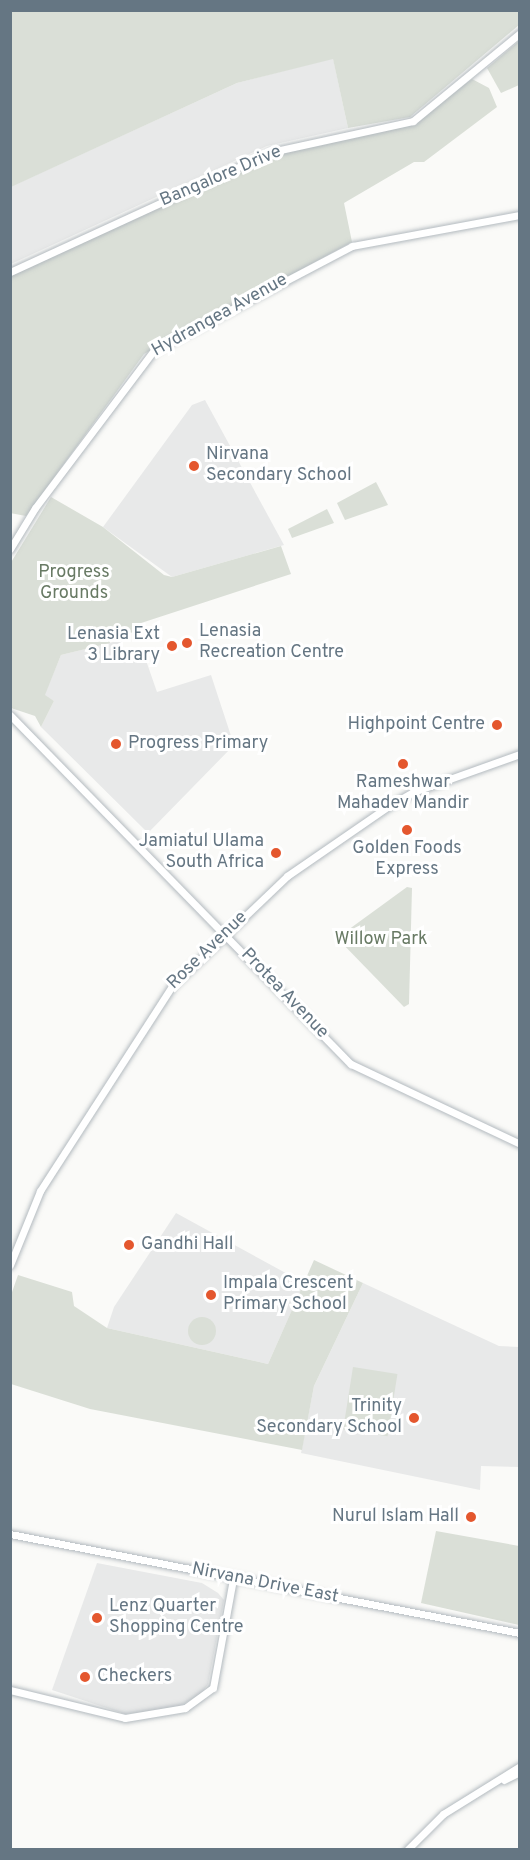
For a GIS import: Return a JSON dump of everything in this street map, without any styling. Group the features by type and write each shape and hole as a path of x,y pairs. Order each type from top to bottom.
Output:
{"street":[{"name":"Bangalore Drive","path":"10,272 267,153 412,121 519,33"},
{"name":"Hydrangea Avenue","path":"10,549 40,500 154,350 351,246 519,215"},
{"name":"Protea Avenue","path":"10,715 354,1066 519,1144"},
{"name":"Rose Avenue","path":"10,1265 40,1191 163,996 294,870 403,797 519,754"},
{"name":"Nirvana Drive East","path":"10,1534 519,1633"},
{"path":"10,1690 125,1718 180,1710 213,1688 233,1579"},
{"path":"407,1850 471,1795 519,1766"},
{"path":"471,1795 519,1772"}],"shaded area":[{"path":"333,58 348,128 267,146 11,264 10,187 237,83"},
{"name":"Nirvana Secondary School","path":"205,400 284,545 172,577 103,527 192,405"},
{"name":"Progress Primary","path":"121,640 123,653 142,649 157,692 211,675 234,745 148,833 41,727 54,701 44,696 61,655"},
{"name":"Impala Crescent Primary School","path":"176,1213 304,1283 268,1364 107,1328 114,1307"},
{"name":"Trinity Secondary School","path":"363,1283 499,1346 519,1347 519,1467 481,1466 480,1490 301,1453 314,1386"},
{"path":"97,1563 202,1583 218,1593 224,1600 208,1684 201,1694 174,1709 125,1714 52,1690"}],"green space":[{"path":"519,10 519,25 410,117 348,128 333,59 237,83 11,187 11,11"},
{"path":"519,41 519,85 501,93 487,68"},
{"path":"472,79 489,88 497,107 424,162 414,162 344,203 352,242 144,354 26,516 10,513 10,275 274,154 408,126"},
{"path":"376,482 388,505 345,520 337,503"},
{"name":"Progress Grounds","path":"51,497 103,527 164,575 172,577 281,546 291,574 135,625 135,632 109,637 110,643 61,655 45,695 54,701 41,727 35,716 11,708 10,564"},
{"path":"327,509 334,523 292,538 288,529"},
{"name":"Willow Park","path":"407,887 412,888 409,1004 404,1007 337,938"},
{"path":"314,1260 363,1283 314,1386 302,1450 90,1409 11,1384 11,1295 18,1275 72,1292 74,1306 107,1328 268,1364"},
{"path":"202,1317 212,1321 216,1331 212,1341 202,1345 192,1341 188,1331 192,1321"},
{"path":"353,1367 397,1374 388,1436 343,1429"},
{"path":"436,1531 519,1546 519,1625 421,1603"}],"place":[{"name":"Nirvana Secondary School","path":"194,466"},
{"name":"Lenasia Recreation Centre","path":"187,643"},
{"name":"Lenasia Ext 3 Library","path":"172,646"},
{"name":"Highpoint Centre","path":"497,725"},
{"name":"Progress Primary","path":"116,744"},
{"name":"Rameshwar Mahadev Mandir","path":"403,764"},
{"name":"Golden Foods Express","path":"407,830"},
{"name":"Jamiatul Ulama South Africa","path":"276,853"},
{"name":"Gandhi Hall","path":"129,1245"},
{"name":"Impala Crescent Primary School","path":"211,1295"},
{"name":"Trinity Secondary School","path":"414,1418"},
{"name":"Nurul Islam Hall","path":"471,1517"},
{"name":"Lenz Quarter Shopping Centre","path":"97,1618"},
{"name":"Checkers","path":"85,1677"}]}
